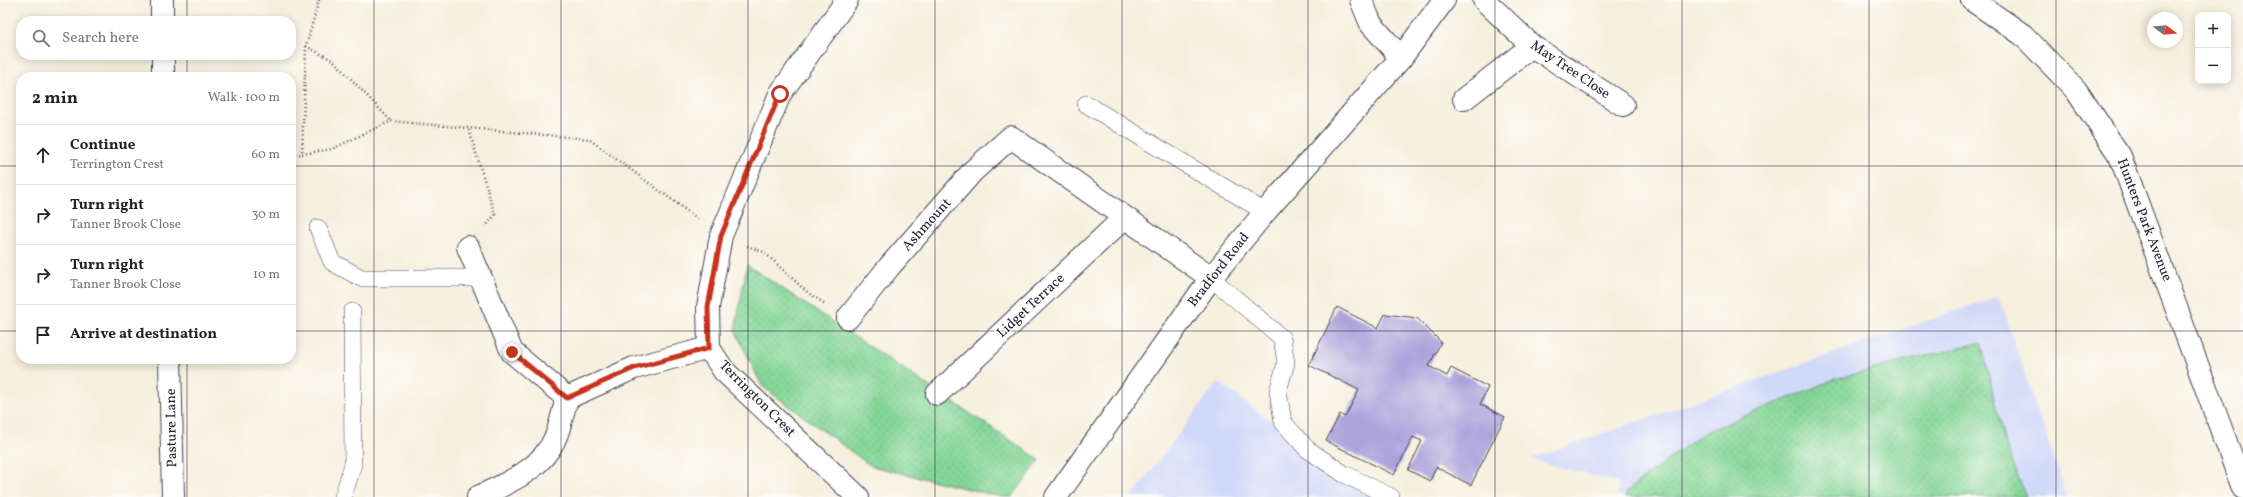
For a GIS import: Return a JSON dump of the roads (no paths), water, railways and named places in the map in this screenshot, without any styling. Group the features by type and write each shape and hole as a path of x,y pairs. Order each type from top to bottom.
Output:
{"street":[{"path":"162,0 162,16"},
{"name":"Terrington Crest","path":"847,0 780,94 721,236 708,307 709,348 724,371 858,497"},
{"path":"1361,0 1371,24 1401,58"},
{"name":"Bradford Road","path":"1056,497 1212,278 1265,212 1401,58 1444,0"},
{"name":"May Tree Close","path":"1484,0 1532,46 1623,105"},
{"name":"Hunters Park Avenue","path":"1972,0 2023,35 2076,90 2120,156 2243,488"},
{"path":"1464,99 1532,46"},
{"path":"163,60 163,72"},
{"name":"Ashmount","path":"848,318 889,267 973,171 1011,136 1124,218"},
{"path":"1124,218 1212,278"},
{"name":"Lidget Terrace","path":"937,394 1124,218"},
{"path":"468,247 512,352 567,398"},
{"path":"567,398 634,368 709,348"},
{"name":"Pasture Lane","path":"170,364 174,497"},
{"path":"478,497 512,481 536,465 556,438 567,398"}],"lane":[{"path":"1086,104 1265,212"},
{"path":"318,228 332,262 361,278 481,278"},
{"path":"1212,278 1282,338 1286,363 1278,391 1283,422 1307,449 1344,474 1391,497"},
{"path":"343,497 353,464 352,312"}]}
